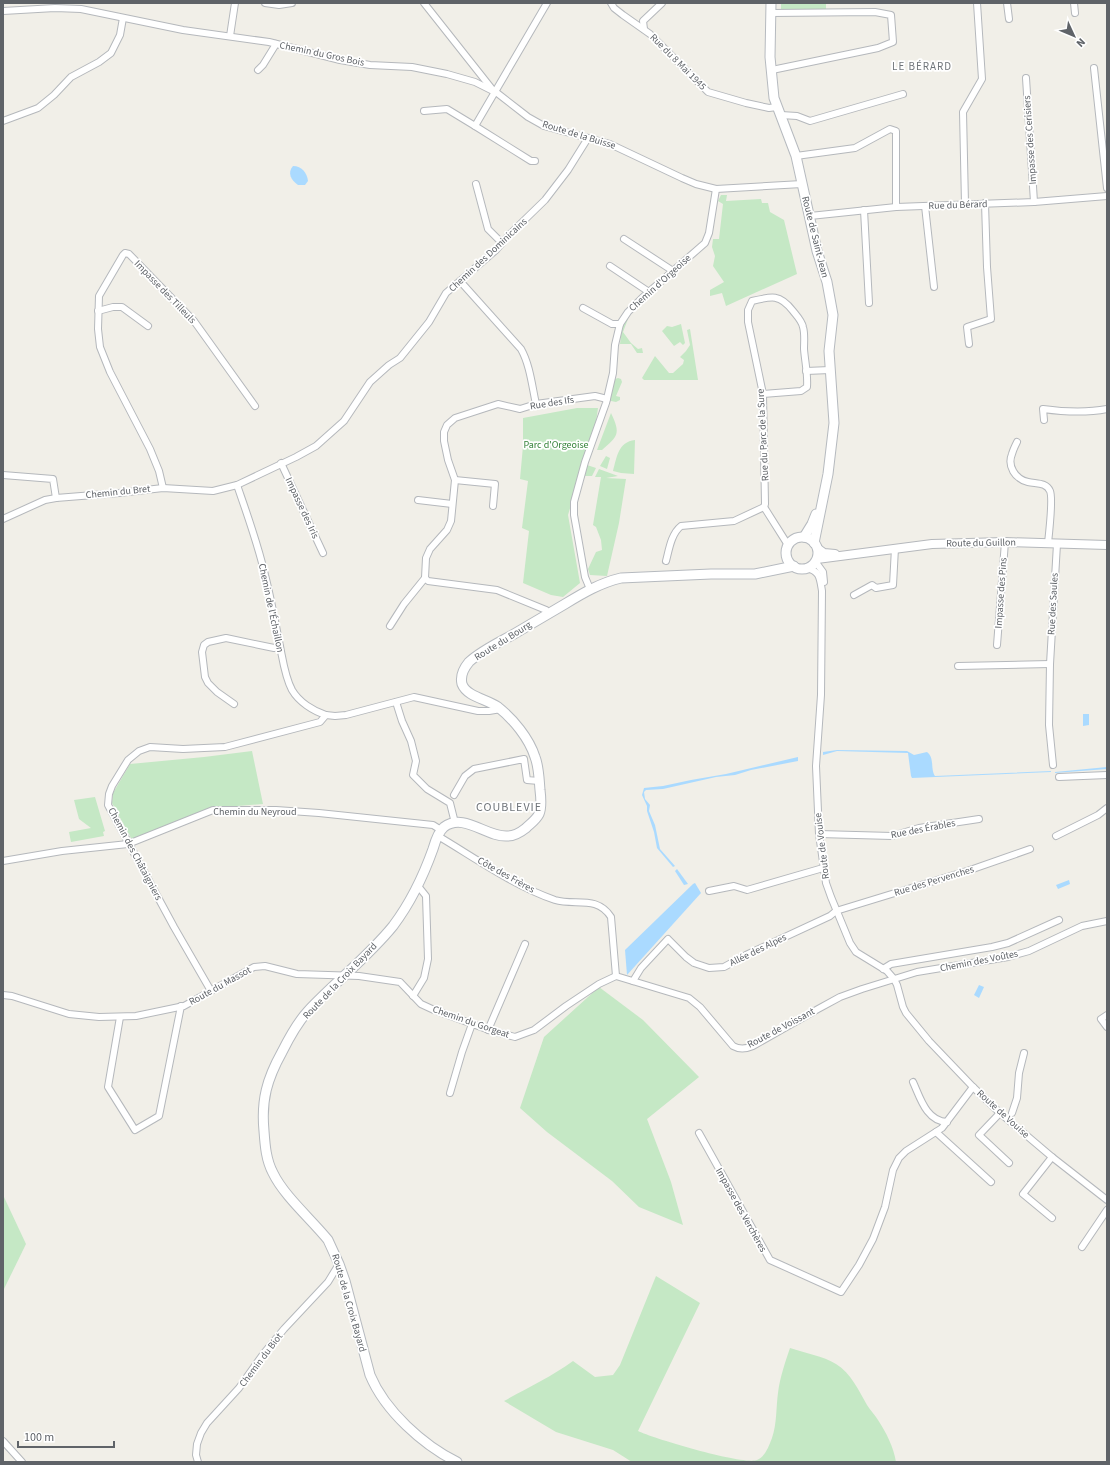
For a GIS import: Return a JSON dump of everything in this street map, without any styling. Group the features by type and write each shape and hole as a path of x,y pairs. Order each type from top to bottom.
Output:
{"main road":[{"name":"Route de Saint-Jean","path":"771,3 770,57 774,98 796,156 817,251 827,282 833,315 829,351 834,422 828,474 816,545"},
{"name":"Route de Saint-Jean","path":"804,537 812,524 828,474"},
{"path":"804,537 810,539 816,545 818,551 816,560 807,568 800,568 790,563 786,555 788,545 795,539 804,537"},
{"name":"Route du Bourg","path":"455,822 470,825 502,836 513,836 520,832 539,814 541,801 538,768 532,749 518,728 501,709 466,690 461,679 464,668 476,657 590,589 608,582 621,578 755,572 769,569 778,564 786,555"},
{"name":"Route du Bourg","path":"721,574 755,574 794,566"},
{"path":"441,831 455,822"},
{"name":"Route de la Croix Bayard","path":"441,831 418,886 408,905 369,952 307,1013 288,1040 270,1074 264,1097 262,1115 265,1146 269,1164 273,1173 278,1182 328,1240 340,1264 370,1375 379,1394 389,1407 427,1444 457,1462"}],"street":[{"path":"230,36 235,3"},
{"path":"265,3 279,5 292,3"},
{"name":"Route de la Buisse","path":"424,3 495,92 528,117 544,126 610,144 696,184 716,189 802,184"},
{"path":"475,126 547,3"},
{"name":"Rue du 8 Mai 1945","path":"611,3 614,8 650,34 708,92 746,104 769,108 810,121 903,94"},
{"path":"634,22 644,21 662,3"},
{"path":"965,204 963,112 982,79 977,3"},
{"path":"1007,3 1009,19"},
{"path":"1074,3 1075,13"},
{"name":"Chemin du Gros Bois","path":"3,11 82,6 123,18 170,28 276,44 340,60 370,65 412,67 447,74 475,82 495,92"},
{"path":"771,13 876,12 891,15 893,42 878,48 772,70"},
{"path":"3,121 38,108 54,95 70,77 99,62 111,53 120,35 123,18"},
{"path":"644,21 644,29"},
{"path":"258,70 263,65 276,44"},
{"path":"1094,68 1107,188"},
{"name":"Impasse des Cerisiers","path":"1026,78 1034,202"},
{"path":"424,112 447,109 531,161 535,161"},
{"path":"796,156 855,148 890,129 896,131 896,207"},
{"name":"Chemin des Dominicains","path":"237,485 316,446 344,421 370,382 389,365 400,358 429,322 446,293 502,243 549,195 568,170 588,138"},
{"path":"476,184 488,229 502,243"},
{"name":"Chemin d'Orgeoise","path":"590,589 585,577 574,515 574,502 613,373 615,345 620,324 628,312 648,292 705,243 709,233 716,189"},
{"name":"Rue du Bérard","path":"810,216 896,207 1034,202 1107,196"},
{"path":"969,344 967,327 991,319 986,267 985,203"},
{"path":"925,206 934,287"},
{"path":"864,210 869,303"},
{"path":"624,239 673,271"},
{"name":"Impasse des Tilleuls","path":"163,488 159,471 150,449 110,372 100,348 98,296 123,255 127,254 194,321 255,406"},
{"path":"610,266 648,292"},
{"path":"460,281 521,349 525,356 529,370 536,404"},
{"name":"Rue du Parc de la Sure","path":"764,507 765,480 763,394 748,322 748,310 752,301 767,297 776,297 788,303 804,328 806,371"},
{"path":"98,311 113,307 122,307 148,326"},
{"path":"583,308 612,324 620,324"},
{"path":"763,394 802,391 807,387 806,371 830,370"},
{"name":"Rue des Ifs","path":"455,480 448,460 444,441 444,432 447,425 455,418 498,404 520,409 536,404 595,396 606,399"},
{"path":"1044,420 1044,409 1060,412 1093,412 1107,409"},
{"path":"1017,442 1011,455 1012,469 1015,475 1027,482 1047,486 1051,495 1048,543"},
{"name":"Impasse des Iris","path":"281,464 323,553"},
{"path":"3,475 53,479 56,498"},
{"path":"390,626 424,578 426,558 430,549 446,530 450,521 455,480 495,484 493,506"},
{"name":"Chemin du Bret","path":"3,519 45,500 56,498 163,488 213,490 237,485"},
{"name":"Chemin de l'Échaillon","path":"237,485 265,574 287,676 293,690 303,702 317,711 326,714"},
{"path":"418,500 452,504"},
{"path":"666,561 671,542 677,529 681,526 734,521 764,507 788,545"},
{"name":"Route du Guillon","path":"816,560 932,544 1005,542 1107,545"},
{"name":"Impasse des Pins","path":"997,645 1005,542"},
{"name":"Rue des Saules","path":"1053,765 1049,725 1050,664 1057,544"},
{"name":"Route du Guillon","path":"816,545 824,553 856,554"},
{"path":"854,595 872,585 876,588 894,585 895,548"},
{"name":"Route de Vouise","path":"816,560 823,572 824,584 822,591"},
{"name":"Route de Vouise","path":"807,568 812,569 817,573 820,578 822,591 821,695 816,766 819,834 823,868 831,897 850,943 856,952 883,969 894,979 906,1013 929,1041 973,1087 1000,1113 1052,1157 1107,1200"},
{"path":"424,578 428,581 497,590 549,613"},
{"path":"234,704 217,692 208,683 205,677 202,652 204,645 208,642 226,638 274,648 280,647"},
{"path":"958,666 1050,664"},
{"path":"326,714 335,716 346,714 414,697 478,711 501,709"},
{"path":"396,702 402,722 411,741 416,761 413,775 428,789 450,803 455,822"},
{"name":"Chemin des Châtaigniers","path":"211,991 108,806 108,794 128,760 139,751 150,747 183,749 226,747 320,722 326,714"},
{"path":"454,794 465,776 474,769 524,759 527,780 539,781"},
{"path":"1059,777 1107,775"},
{"path":"1056,836 1098,815 1107,808"},
{"name":"Chemin du Neyroud","path":"3,861 62,851 128,844 213,810 276,810 320,813 433,825 441,831"},
{"name":"Rue des Érables","path":"819,834 892,836 919,828 979,819"},
{"name":"Côte des Frères","path":"441,831 520,885 556,900 584,902 600,906 606,910 611,917 616,976"},
{"name":"Rue des Pervenches","path":"836,911 970,870 1030,849"},
{"path":"709,891 734,886 747,890 823,868"},
{"path":"413,996 424,978 428,959 426,896 418,886"},
{"name":"Allée des Alpes","path":"633,981 641,968 668,939 694,963 709,968 724,967 746,955 830,916 836,911"},
{"path":"883,969 891,964 992,948 1008,943 1059,920"},
{"name":"Chemin des Voûtes","path":"894,979 917,972 1008,957 1029,951 1082,926 1107,921"},
{"path":"488,1030 525,944"},
{"name":"Route du Massot","path":"3,995 12,996 69,1014 99,1017 120,1017 136,1016 181,1006 254,967 265,966 297,974 344,975"},
{"name":"Chemin du Gorgeat","path":"344,975 400,982 420,1004 488,1030 515,1037 534,1030 579,997 599,984 616,976"},
{"name":"Route de Voissant","path":"616,976 689,998 700,1007 733,1046 742,1049 753,1046 818,1008 840,998 894,979"},
{"path":"120,1017 108,1087 135,1130 160,1116 181,1006"},
{"path":"1107,1015 1101,1019 1107,1027"},
{"path":"450,1093 472,1024"},
{"path":"1012,1113 1017,1098 1019,1073 1024,1053"},
{"path":"913,1082 927,1111 936,1120 947,1122"},
{"path":"973,1087 947,1122 936,1132 991,1182"},
{"path":"1000,1113 979,1136 1009,1163"},
{"name":"Impasse des Verchères","path":"698,1134 770,1260 840,1292 857,1269 873,1239 885,1207 893,1170 899,1158 906,1151 936,1132"},
{"path":"1052,1157 1023,1194 1052,1218"},
{"path":"1082,1247 1107,1210"},
{"name":"Chemin du Biot","path":"198,1462 196,1455 197,1444 200,1433 207,1423 239,1388 264,1353 284,1329 328,1282 340,1264"},
{"path":"3,1441 22,1462"}],"green space":[{"path":"781,3 826,3 826,9 781,9"},
{"path":"721,195 727,195 726,201 761,199 762,203 768,203 770,212 784,220 797,274 726,306 722,293 710,296 710,290 724,282 713,266 715,256 712,247 713,239 719,239 723,204 718,201"},
{"path":"627,318 628,319 623,332 631,343 638,349 642,348 643,353 637,353 631,344 620,344 622,328"},
{"path":"681,324 685,343 683,345 680,342 674,346 662,331 667,326 672,327"},
{"path":"690,329 698,380 644,380 642,378 655,356 669,373 673,373 683,364 684,360 680,357 690,345 687,330"},
{"path":"615,379 621,379 622,382 616,396 620,397 620,400 616,402 611,401 610,399 612,384"},
{"name":"Parc d'Orgeoise","path":"577,408 598,408 596,422 568,515 580,583 563,597 551,595 523,583 529,531 522,528 528,481 520,479 523,446 523,418"},
{"path":"611,413 617,430 615,438 602,450 597,450"},
{"path":"635,440 634,474 613,471 619,451 629,441"},
{"path":"606,456 610,458 607,469 600,466"},
{"path":"587,465 596,468 592,476 584,476"},
{"path":"599,469 618,476 606,478 626,479 619,523 607,576 590,575 588,569 596,552 602,550 601,540 596,527 593,525 601,477 595,477"},
{"path":"252,751 263,804 213,808 132,840 112,803 113,793 130,764"},
{"path":"95,797 105,831 103,832 104,836 71,842 69,832 91,828 79,819 74,800"},
{"path":"599,987 643,1020 699,1077 647,1119 671,1182 683,1225 639,1207 612,1181 547,1132 520,1108 544,1037"},
{"path":"3,1195 26,1244 3,1291"},
{"path":"656,1276 700,1303 638,1431 679,1445 734,1459 748,1461 760,1459 766,1451 774,1433 779,1387 790,1348 825,1359 836,1364 846,1372 884,1430 892,1446 896,1462 632,1462 613,1450 556,1432 504,1401 548,1377 573,1361 595,1377 613,1375 620,1365"}],"water":[{"path":"293,166 299,167 305,173 308,181 305,185 298,185 293,181 290,171"},
{"path":"1083,714 1089,714 1089,725 1083,726"},
{"path":"837,750 907,751 914,755 927,752 932,760 935,776 1051,772 912,778 908,753 837,751 823,755 823,752"},
{"path":"798,757 798,761 751,770 735,775 716,777 663,789 646,790 644,792 645,799 650,805 649,811 655,825 660,849 675,866 673,867 657,848 647,806 642,795 644,788 663,786 726,774"},
{"path":"1107,767 1107,769 1055,773 1055,772"},
{"path":"677,869 688,884 684,885 675,871"},
{"path":"1069,880 1070,884 1058,889 1056,885"},
{"path":"695,883 701,893 627,975 625,950"},
{"path":"979,985 984,987 979,998 974,995"}],"district":[{"name":"LE BÉRARD","path":"922,66"},
{"name":"COUBLEVIE","path":"509,807"}]}
